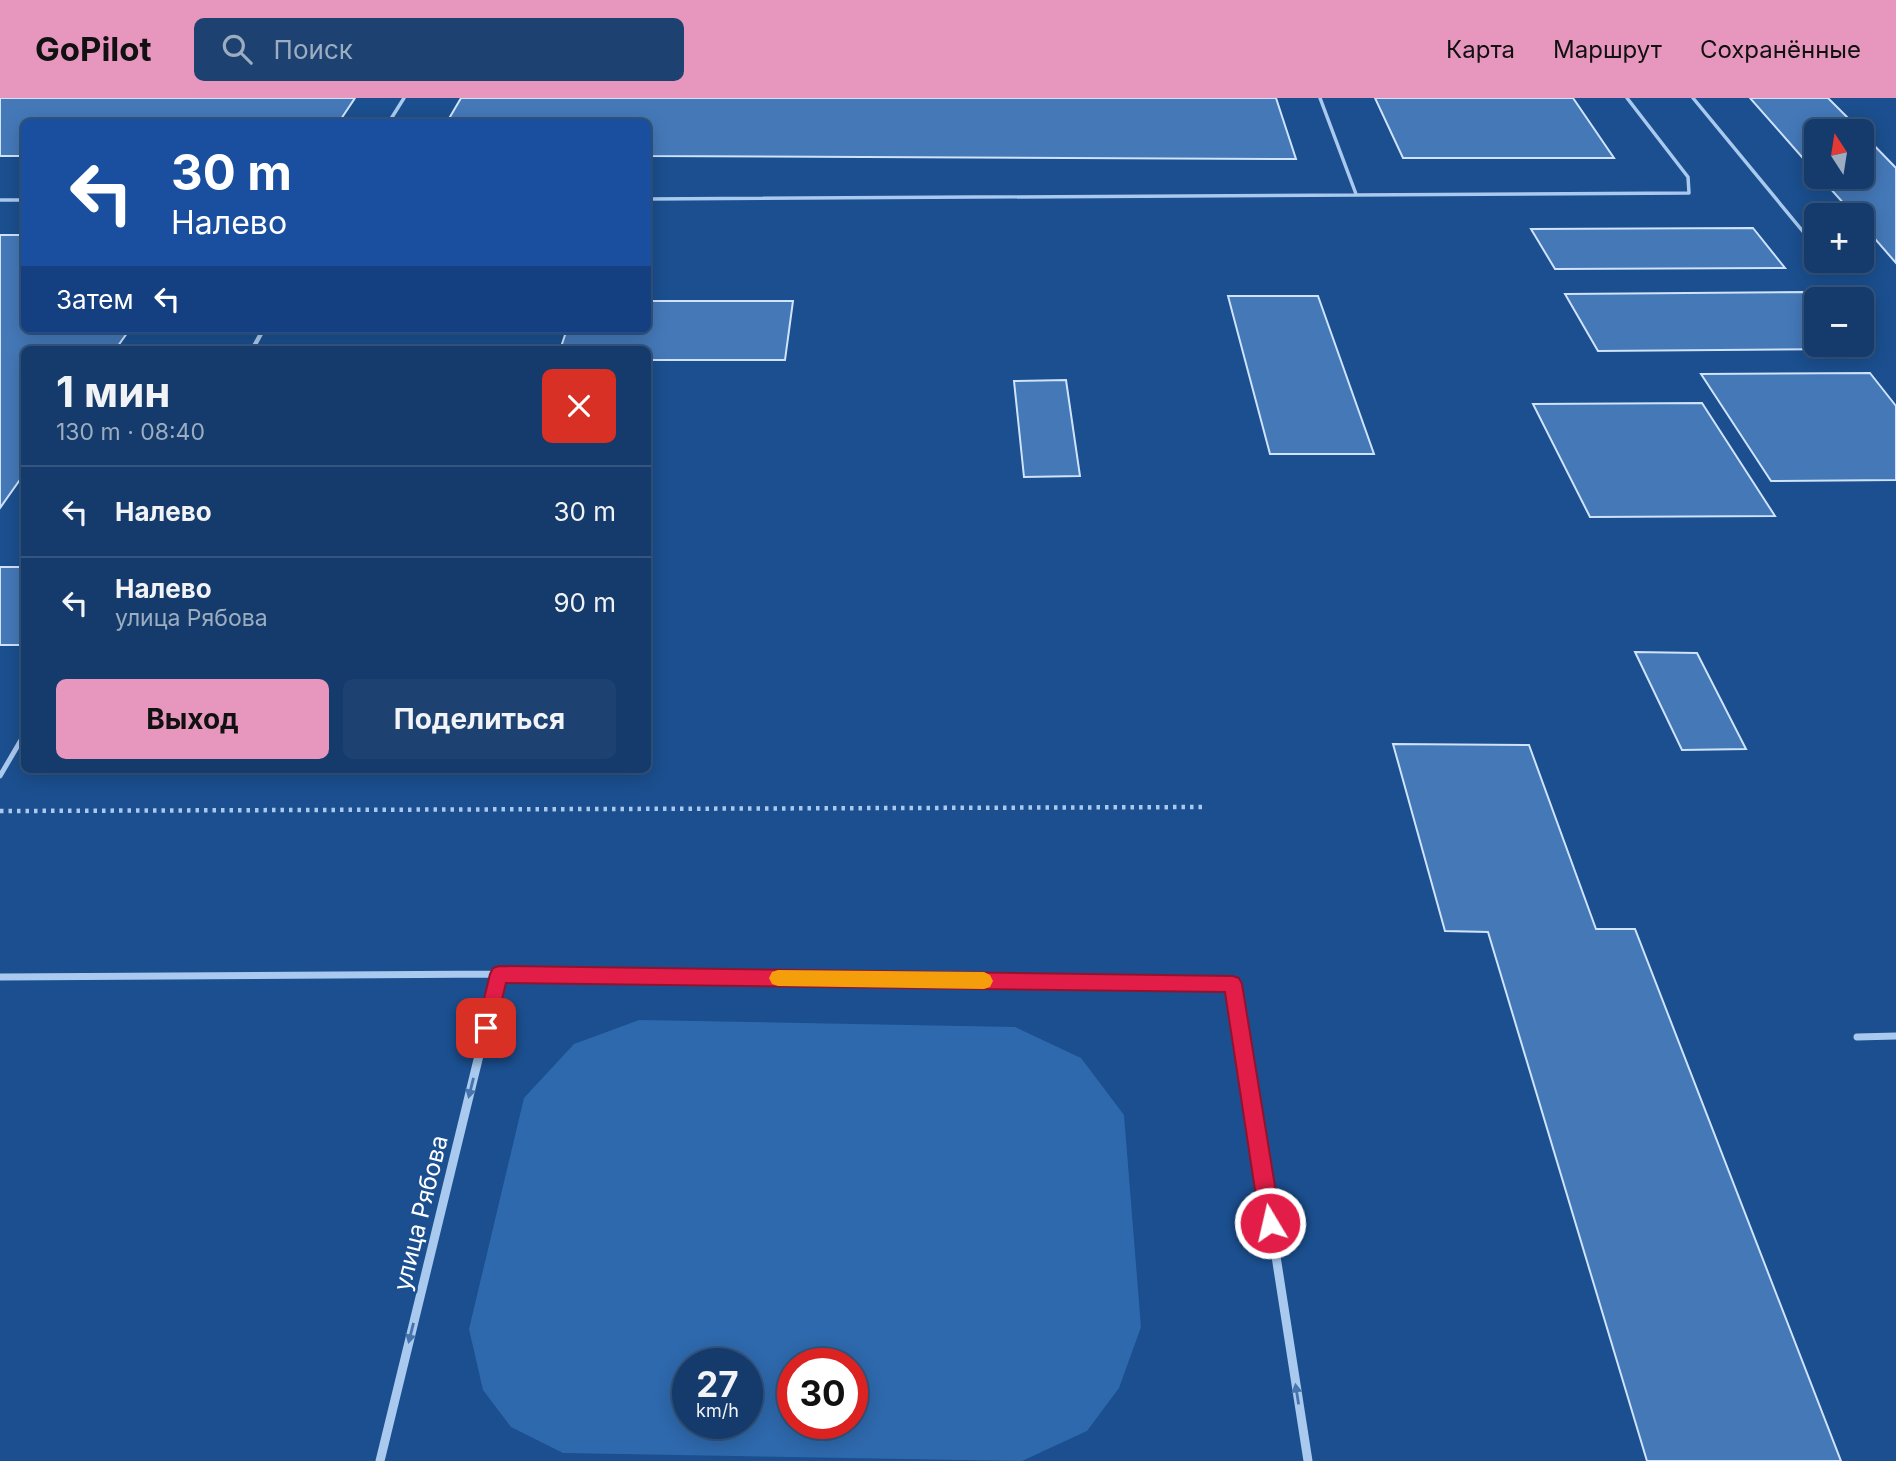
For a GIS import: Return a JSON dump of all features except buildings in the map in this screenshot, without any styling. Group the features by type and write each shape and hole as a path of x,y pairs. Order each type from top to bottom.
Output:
{"street":[{"path":"0,977 499,974 1233,984 1308,1461"},
{"name":"улица Рябова","path":"380,1461 499,974"}],"lane":[{"path":"391,119 404,98"},
{"path":"1320,98 1356,194"},
{"path":"651,199 1689,192 1688,177 1627,98"},
{"path":"1693,98 1804,233"},
{"path":"0,200 21,200"},
{"path":"0,776 21,740"},
{"path":"1857,1037 1896,1036"}],"path":[{"path":"0,811 1206,807"}],"shaded area":[{"path":"639,1020 1015,1027 1081,1058 1124,1115 1141,1327 1119,1388 1087,1431 1022,1461 563,1453 511,1427 483,1390 469,1329 524,1098 574,1044"}],"slow traffic":[{"path":"778,978 984,981"}],"route":[{"path":"486,1028 499,974 1233,984 1270,1223"}]}
